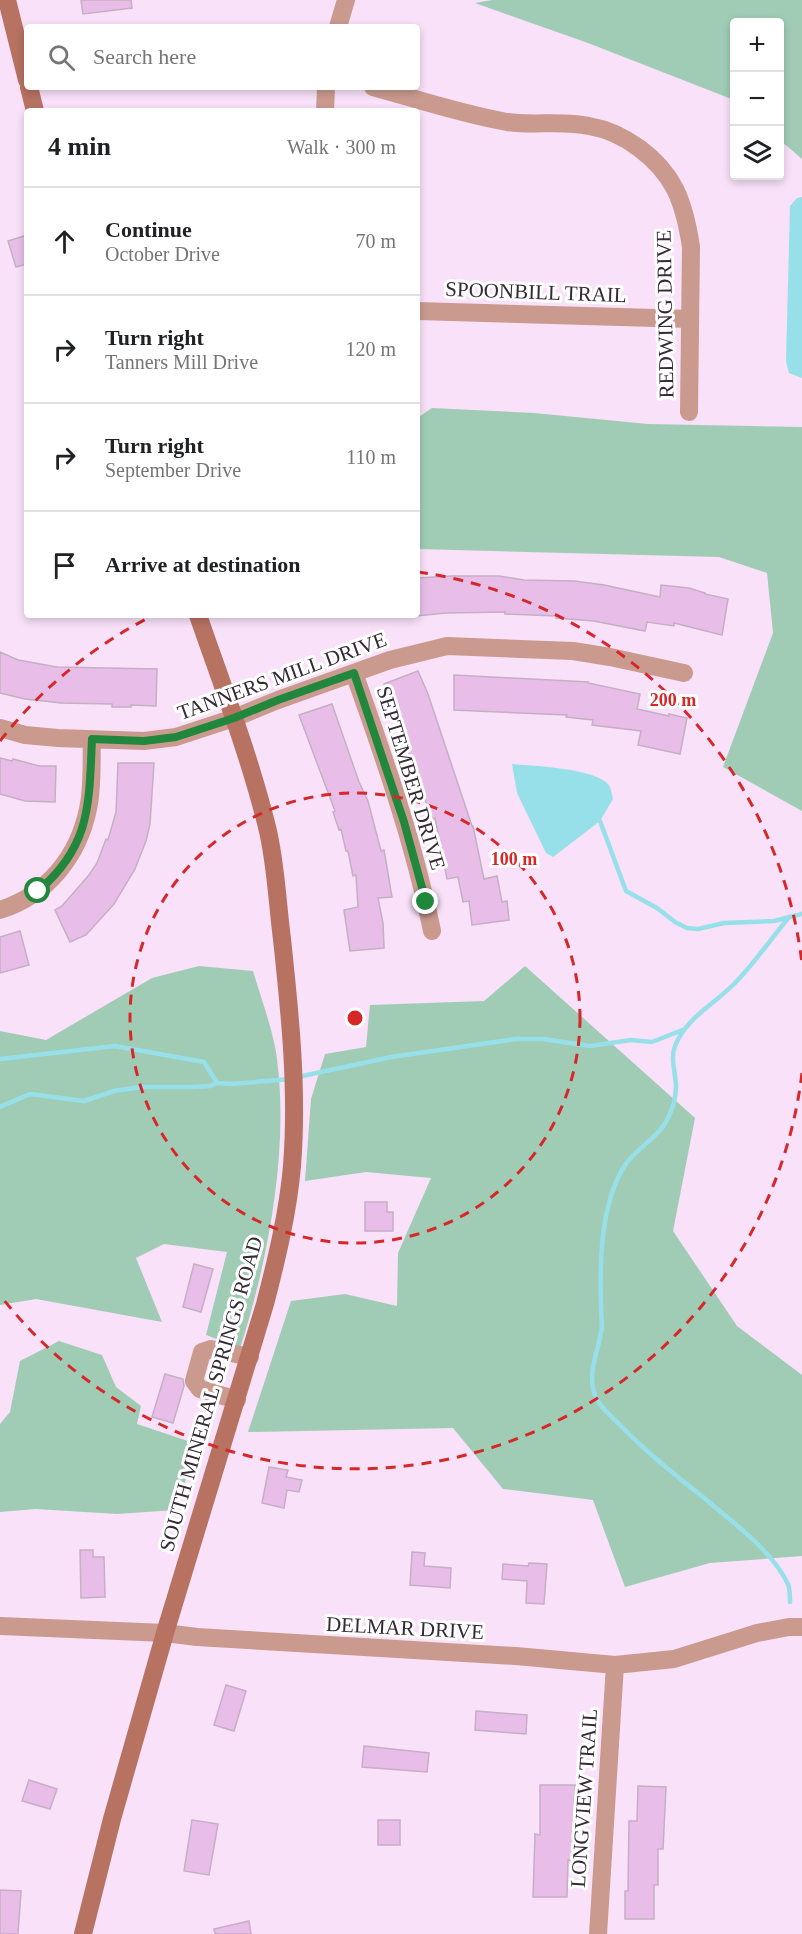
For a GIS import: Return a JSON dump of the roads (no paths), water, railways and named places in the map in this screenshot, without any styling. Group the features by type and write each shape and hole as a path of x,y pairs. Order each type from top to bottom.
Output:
{"street":[{"path":"7,0 24,68"},
{"path":"339,24 346,0"},
{"path":"30,90 34,108"},
{"path":"325,108 326,90"},
{"name":"REDWING DRIVE","path":"384,90 482,118 590,126 613,133 639,147 659,166 675,189 687,221 691,247 689,412"},
{"name":"SPOONBILL TRAIL","path":"420,311 690,319"},
{"name":"SOUTH MINERAL SPRINGS ROAD","path":"83,1934 112,1819 165,1633 208,1487 237,1400 273,1272 292,1166 294,1079 288,994 273,861 267,827 234,718 199,618"},
{"name":"TANNERS MILL DRIVE","path":"0,728 25,735 92,739 144,741 176,737 390,660 447,646 573,651 684,673"},
{"name":"SEPTEMBER DRIVE","path":"354,673 404,822 432,931"},
{"path":"0,910 15,905 52,879 68,860 77,844 88,808 92,739"},
{"path":"237,1400 200,1389 194,1381 202,1352 210,1349 249,1357"},
{"name":"DELMAR DRIVE","path":"0,1626 165,1633 197,1637 516,1656 615,1665 674,1659 757,1633 802,1627"},
{"name":"LONGVIEW TRAIL","path":"598,1934 615,1665"}],"water":[{"path":"802,197 802,378 789,373 786,361 790,206 797,198"},
{"path":"512,764 564,769 591,775 602,779 609,785 613,799 600,821 553,857 546,853 517,793"}],"waterway":[{"path":"600,821 626,891 687,928 698,929 724,923 774,921 802,914"},
{"path":"789,917 741,976 726,992 701,1012 680,1036 674,1051 676,1091 670,1114 657,1134 625,1165 616,1182 605,1221 602,1243 602,1326 592,1380 596,1399 603,1408 652,1455 742,1529 773,1561 788,1584 790,1602"},
{"path":"298,1077 391,1057 516,1039 543,1039 590,1046 631,1040 652,1042 685,1029"},
{"path":"0,1059 115,1046 204,1062 217,1083"},
{"path":"0,1107 30,1094 84,1101 114,1091 142,1087 193,1087 210,1086 217,1083 232,1084 290,1079"}]}
